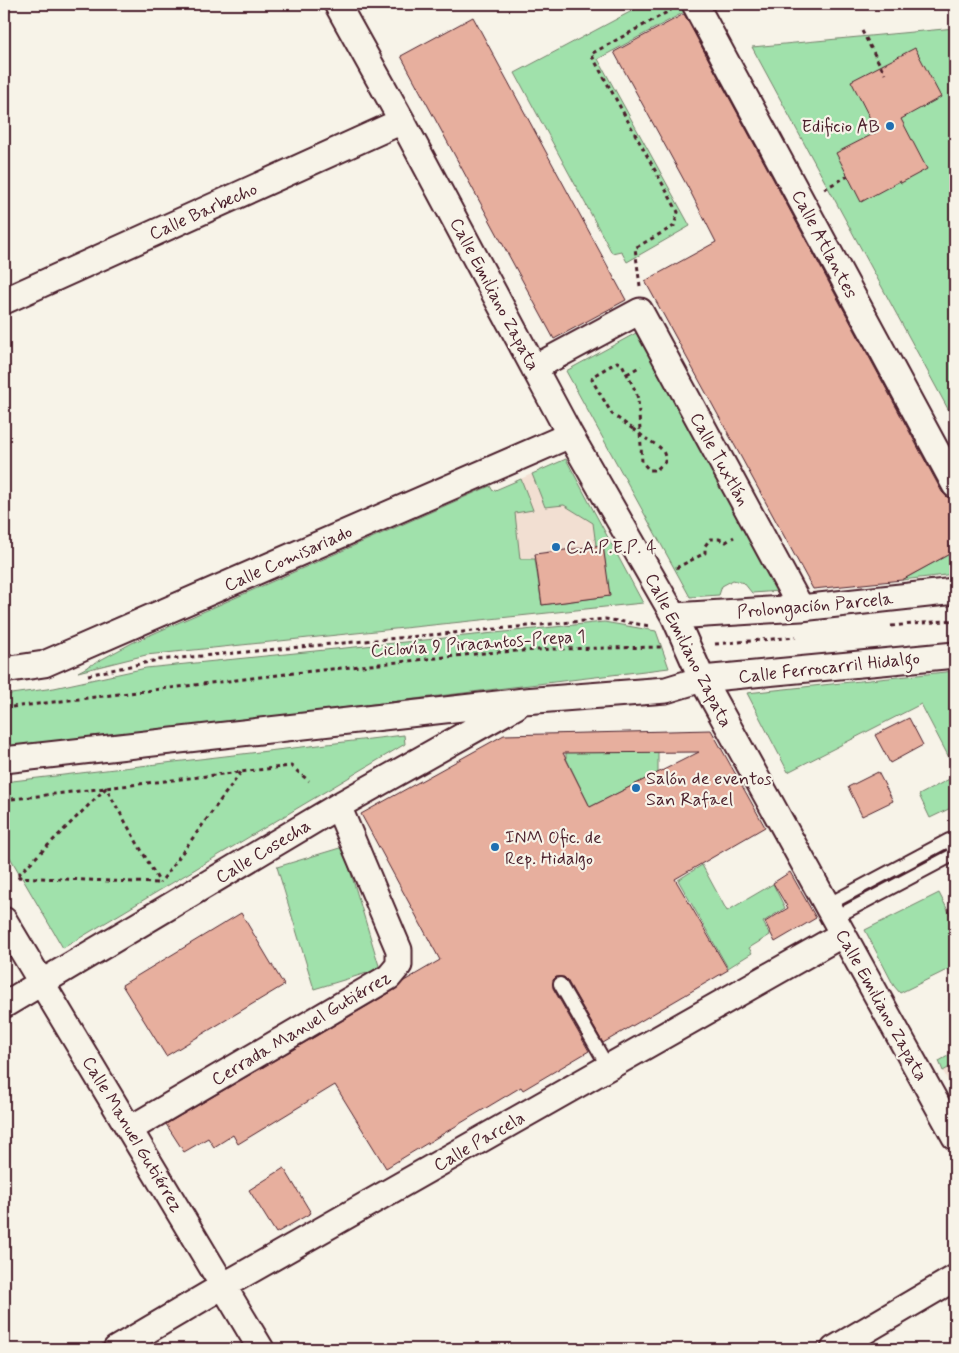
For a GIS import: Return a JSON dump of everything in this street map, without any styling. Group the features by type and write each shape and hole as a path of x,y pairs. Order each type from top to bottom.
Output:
{"street":[{"name":"Calle Emiliano Zapata","path":"336,4 402,121 570,435 681,631 702,679 955,1137"},
{"name":"Calle Atlantes","path":"685,6 955,485"},
{"name":"Calle Barbecho","path":"4,301 402,121"},
{"path":"534,368 640,311"},
{"name":"Calle Tuxtlán","path":"640,311 801,608"},
{"name":"Calle Comisariado","path":"4,670 44,664 570,435"},
{"name":"Prolongación Parcela","path":"681,631 801,608 955,591"},
{"name":"Calle Ferrocarril Hidalgo","path":"4,760 524,701 666,690 702,679 955,654"},
{"name":"Calle Cosecha","path":"4,1005 338,806 524,701"},
{"name":"Cerrada Manuel Gutiérrez","path":"130,1130 389,977 399,965 400,950 338,806"},
{"name":"Calle Parcela","path":"116,1349 608,1067 835,919"},
{"name":"Calle Manuel Gutiérrez","path":"4,920 261,1349"},
{"path":"834,1349 955,1278"}],"lane":[{"path":"835,919 955,849"},
{"path":"560,984 608,1067"}],"path":[{"path":"640,311 641,292 635,248 674,226 678,212 591,54 685,6"},
{"path":"862,31 885,74"},
{"path":"824,189 848,176"},
{"path":"633,429 612,414 592,380 593,376 617,362 622,364 638,399 642,462 649,470 656,470 665,462 666,455 663,450 648,440 633,429"},
{"path":"670,569 705,553 705,546 710,540 719,539 726,542 740,534"},
{"path":"84,676 158,660 605,619 681,631"},
{"path":"886,627 955,620"},
{"name":"Ciclovía 9 Piracantos-Prepa 1","path":"4,708 294,673 484,653 554,649 681,631 801,636"},
{"path":"4,800 291,766 309,781"},
{"path":"160,883 241,772"},
{"path":"106,788 163,888"},
{"path":"106,788 16,877 160,883"}],"shaded area":[{"name":"C.A.P.E.P. 4","path":"566,459 643,603 508,617 493,491"},
{"path":"955,1064 955,1094 943,1071"}],"green space":[{"path":"645,4 686,4 690,9 598,59 690,226 627,262 621,251 612,253 515,73"},
{"path":"955,28 955,422 752,47"},
{"path":"636,333 780,591 752,593 744,583 733,580 722,586 719,595 690,597 566,371"},
{"path":"566,459 643,603 146,655 78,672 132,643 490,486 493,491 521,479 533,510 515,513 520,559 535,559 542,605 609,596 603,545 596,546 593,523 564,505 545,507 532,474"},
{"path":"955,551 955,574 902,580"},
{"path":"604,622 656,631 669,668 4,749 4,695 54,688 146,668"},
{"path":"955,671 955,769 921,704 788,772 747,693"},
{"path":"404,735 405,744 63,948 4,847 4,782"},
{"path":"566,739 658,752 658,773 590,807 566,758"},
{"path":"955,776 955,806 930,818 919,795"},
{"path":"343,847 380,969 314,989 277,867"},
{"path":"702,865 727,911 773,884 785,908 763,922 770,935 749,948 752,953 728,968 678,880"},
{"path":"939,893 955,924 955,966 900,993 894,986 865,930"},
{"path":"955,1052 955,1064 943,1071 939,1061"}],"building":[{"path":"684,14 942,492 952,499 955,505 955,551 902,580 813,589 645,281 716,242 614,52"},
{"path":"473,17 626,300 554,339 401,56"},
{"name":"Edificio AB","path":"915,48 941,97 901,119 927,169 861,202 836,153 877,132 851,81"},
{"path":"603,545 610,596 542,605 535,554"},
{"path":"909,718 923,745 890,763 875,735"},
{"path":"711,730 765,827 675,879 728,970 603,1043 567,980 564,977 556,977 553,980 553,988 589,1051 523,1090 521,1087 386,1168 335,1085 238,1144 233,1135 214,1147 208,1138 184,1152 166,1124 396,989 404,981 440,960 361,814 504,735","holes":["699,752 590,807 563,753"]},
{"path":"878,772 893,801 862,816 848,787"},
{"path":"790,872 816,918 775,942 765,922 788,908 773,883"},
{"path":"241,913 284,985 166,1056 122,985"},
{"path":"284,1168 311,1213 276,1233 249,1190"}],"place":[{"name":"Edificio AB","path":"890,126"},
{"name":"C.A.P.E.P. 4","path":"556,547"},
{"name":"Salón de eventos San Rafael","path":"636,788"},
{"name":"INM Ofic. de Rep. Hidalgo","path":"495,847"}]}
